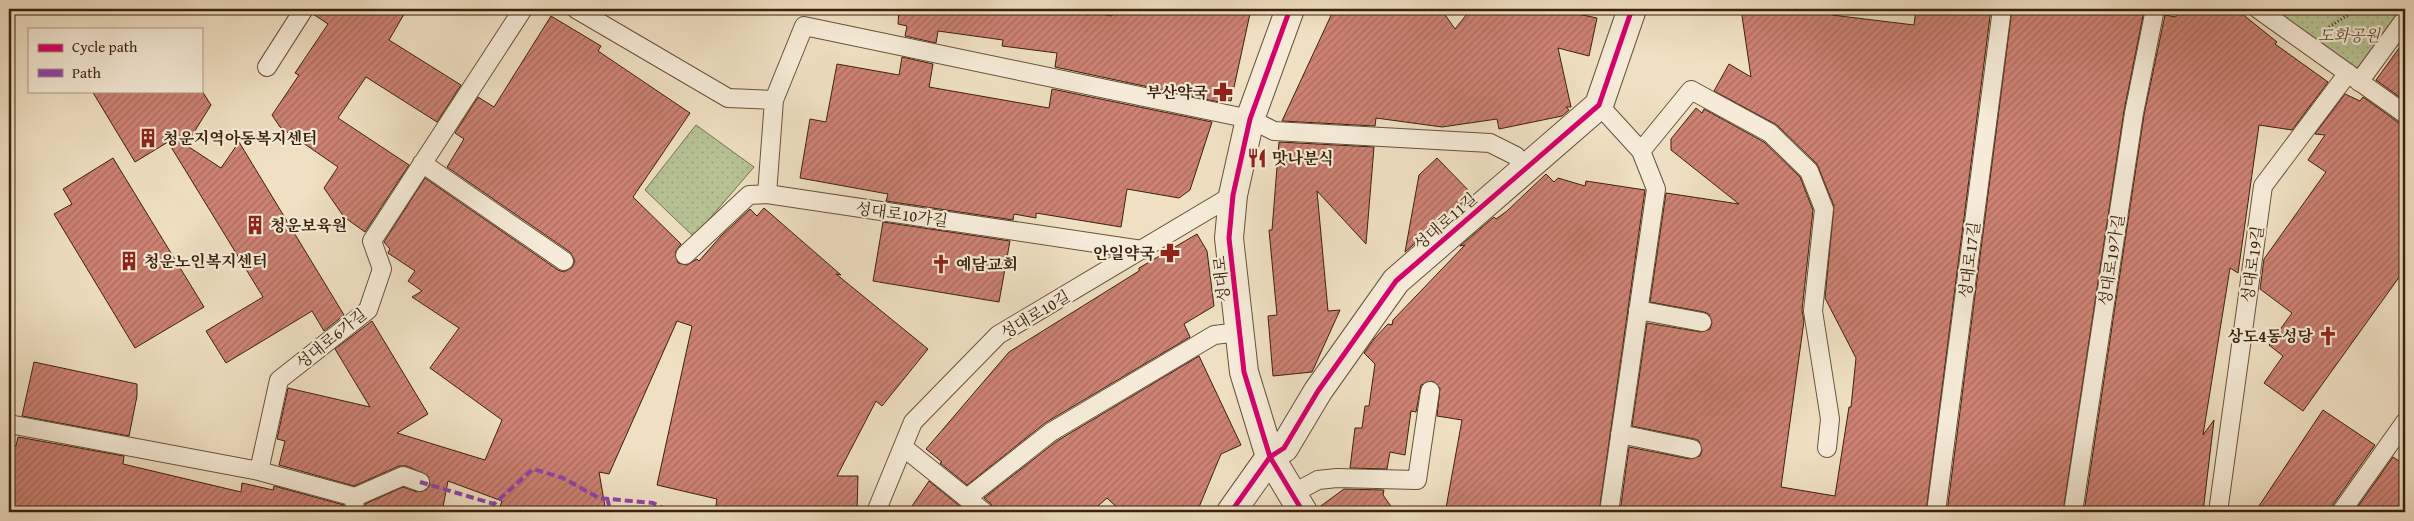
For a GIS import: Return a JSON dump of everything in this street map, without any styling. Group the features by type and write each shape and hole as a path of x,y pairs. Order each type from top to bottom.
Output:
{"street":[{"name":"성대로","path":"1290,9 1250,119 1233,195 1229,238 1244,372 1270,457 1298,503"},
{"path":"1599,105 1632,9"},
{"name":"성대로11길","path":"1231,512 1270,457 1284,448 1318,391 1396,281 1599,105"}],"lane":[{"path":"267,67 304,9"},
{"name":"성대로6가길","path":"258,471 279,380 368,310 382,269 372,241 523,9"},
{"path":"576,9 728,98 774,100"},
{"name":"성대로17길","path":"1936,512 2002,9"},
{"name":"성대로19가길","path":"2073,512 2134,113 2155,9"},
{"path":"2258,9 2405,114"},
{"name":"성대로19길","path":"2218,512 2263,186 2405,19"},
{"path":"767,194 774,100 804,26 1250,119 1274,130 1490,142 1516,156 1524,169"},
{"path":"1641,151 1691,90 1770,133 1808,171 1824,209 1813,311 1830,419 1827,448"},
{"path":"1599,105 1641,151 1656,189 1609,512"},
{"path":"422,163 564,262"},
{"name":"성대로10가길","path":"685,255 749,195 767,194 1142,250"},
{"name":"성대로10길","path":"876,512 913,422 998,335 1233,195"},
{"path":"1638,310 1702,322"},
{"path":"967,498 1006,465 1051,432 1214,335 1240,332"},
{"path":"1298,503 1318,480 1337,478 1417,480 1430,391"},
{"path":"2341,512 2405,422"},
{"path":"9,424 258,471 354,504 404,476 420,482"},
{"path":"1620,434 1692,449"},
{"path":"902,447 984,512"}],"path":[{"path":"2305,42 2357,9"}],"green space":[{"name":"도화공원","path":"2269,9 2402,9 2355,72"},
{"path":"696,125 754,167 694,237 645,190"}],"building":[{"path":"315,9 407,9 389,40 461,85 437,122 366,77 338,118 409,165 365,232 344,217 324,188 338,167 280,127 272,115 299,75 295,73 328,24 313,14"},
{"path":"899,9 1042,9 1089,15 1090,12 1112,16 1113,9 1251,9 1231,101 1220,99 1219,102 1055,67 1057,53 1002,46 1003,40 938,31 936,43 905,36 907,26 898,24"},
{"path":"1334,9 1441,9 1455,29 1471,9 1554,9 1597,18 1589,56 1558,48 1571,107 1566,107 1569,110 1562,116 1499,129 1497,119 1442,127 1376,118 1375,126 1282,121"},
{"path":"1741,9 1831,9 1832,15 1914,25 1916,9 1991,9 1926,512 1620,512 1629,447 1690,459 1700,456 1702,451 1699,441 1695,439 1632,426 1647,323 1701,332 1710,329 1712,323 1709,314 1704,312 1650,302 1666,193 1739,204 1671,150 1671,139 1696,108 1702,113 1704,109 1764,142 1800,177 1813,210 1802,310 1804,321 1781,487 1835,496 1849,407 1851,407 1856,358 1825,298 1834,206 1817,164 1777,125 1714,91 1729,64 1751,77"},
{"path":"2012,9 2127,9 2144,11 2124,111 2063,512 1947,512"},
{"path":"2177,9 2236,9 2277,42 2275,44 2328,82 2292,130 2259,125 2238,273 2230,268 2203,435 2214,420 2203,512 2084,512 2144,115 2165,15 2176,17"},
{"path":"551,16 601,46 598,51 690,113 633,197 681,244 675,252 678,263 687,265 697,259 699,261 721,236 750,209 757,216 764,208 841,275 836,274 928,349 882,406 876,401 837,476 858,476 857,512 715,512 717,499 657,485 692,326 677,321 609,474 599,472 606,512 498,512 502,501 448,481 442,512 365,512 365,504 403,487 417,492 426,490 430,485 428,476 407,466 399,466 354,486 279,465 285,441 277,439 288,388 370,407 335,349 372,321 428,414 397,433 485,460 502,420 430,368 459,328 412,297 422,291 408,281 415,271 388,253 390,249 384,242 425,178 558,270 564,272 572,267 575,261 570,252 447,167 464,139 455,133 478,97 494,107"},
{"path":"2405,40 2405,101 2376,80"},
{"path":"902,57 933,64 929,87 1049,108 1052,89 1212,122 1190,190 1179,198 1127,189 1121,227 1036,213 1036,218 1014,214 1013,220 886,201 888,194 800,178 810,119 826,122 837,64 899,75"},
{"name":"청운보육원","path":"202,91 211,105 186,145 221,168 239,142 344,315 324,331 312,311 226,363 206,331 263,297 168,142 135,162 93,92"},
{"path":"2345,94 2360,101 2363,97 2399,123 2405,124 2405,269 2303,411 2264,383 2283,356 2269,345 2292,313 2260,289 2264,259 2326,172 2308,160 2325,135 2315,134"},
{"path":"1279,142 1374,147 1366,244 1317,191 1328,311 1340,310 1312,372 1273,376 1268,316 1277,315 1269,230 1272,230"},
{"name":"청운노인복지센터","path":"113,158 204,307 135,348 54,214 72,204 63,189"},
{"path":"1437,158 1472,194 1405,252 1419,175"},
{"path":"1546,174 1554,182 1558,178 1585,186 1586,181 1645,190 1599,512 1469,512 1446,508 1462,420 1437,416 1440,388 1432,381 1421,385 1416,412 1411,411 1405,455 1390,452 1387,469 1350,468 1355,428 1362,428 1365,406 1369,406 1375,364 1364,353 1388,324 1392,325 1393,320 1465,245 1460,246 1494,217 1496,219 1507,211"},
{"name":"예담교회","path":"883,222 1010,241 999,302 873,281"},
{"path":"1197,234 1207,251 1214,306 1184,324 1190,337 1045,423 967,485 926,449 1009,352 1139,271 1139,268"},
{"path":"1199,356 1241,445 1221,454 1197,512 1122,512 1107,498 1091,512 994,512 991,504 984,498 1057,441"},
{"path":"34,362 137,384 137,396 129,436 22,416"},
{"path":"2323,410 2375,445 2332,506 2331,512 2255,512"},
{"path":"18,437 124,456 123,464 241,492 242,483 273,490 274,486 344,505 344,512 9,512 9,445 16,446"},
{"path":"2393,457 2405,465 2405,512 2354,512"},
{"path":"929,481 967,512 908,512"},
{"path":"1344,489 1384,490 1383,495 1395,512 1319,512 1318,508"}],"marked path":[{"path":"420,482 494,504 533,469 563,478 599,498 653,503 671,512"},
{"path":"607,498 611,512"}],"cycle path":[{"path":"1290,9 1250,119 1233,195 1229,238 1244,372 1270,457 1303,512"},
{"path":"1231,512 1270,457 1284,448 1318,391 1396,281 1599,105 1632,9"}],"place":[{"name":"부산약국","path":"1223,92"},
{"name":"청운지역아동복지센터","path":"148,138"},
{"name":"맛나분식","path":"1257,158"},
{"name":"청운보육원","path":"255,225"},
{"name":"안일약국","path":"1170,253"},
{"name":"청운노인복지센터","path":"129,261"},
{"name":"예담교회","path":"941,264"},
{"name":"상도4동성당","path":"2328,336"}]}
